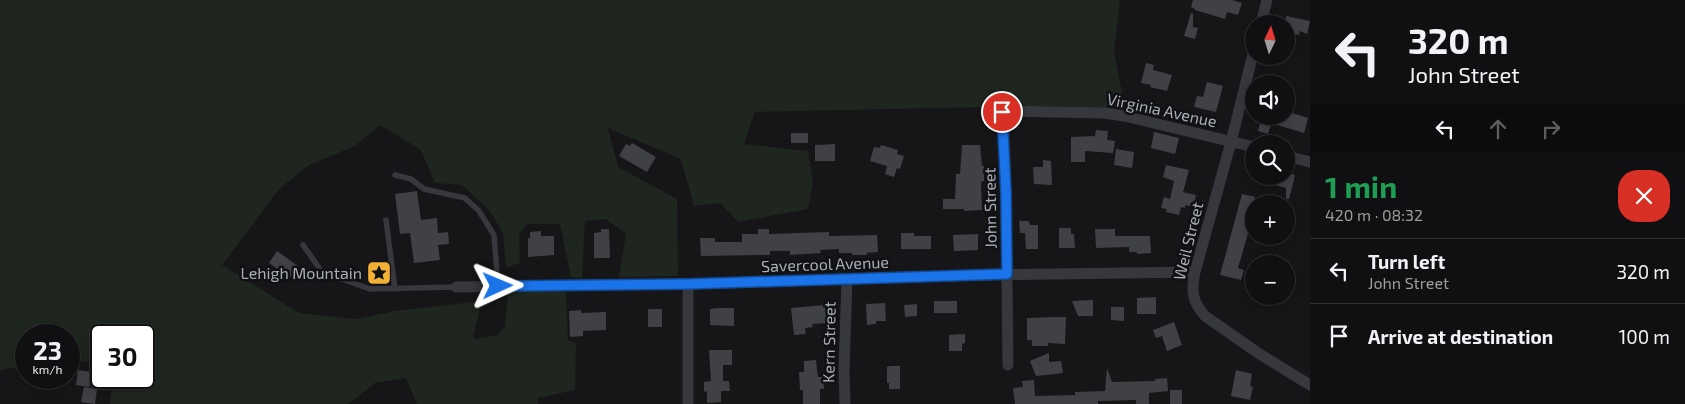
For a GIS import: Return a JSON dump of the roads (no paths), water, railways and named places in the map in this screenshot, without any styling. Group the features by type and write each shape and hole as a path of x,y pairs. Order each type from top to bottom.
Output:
{"street":[{"path":"1263,15 1267,0"},
{"name":"Weil Street","path":"1250,65 1195,272 1192,294 1199,309 1206,316 1258,353 1310,385"},
{"name":"Virginia Avenue","path":"1002,112 1104,113 1124,116 1245,145"},
{"name":"John Street","path":"1002,112 1006,193 1008,364"},
{"path":"1295,158 1310,162"},
{"name":"Savercool Avenue","path":"456,286 688,284 1007,274 1195,272"},
{"name":"Kern Street","path":"845,404 844,370 847,280"},
{"path":"688,284 688,404"}],"lane":[{"path":"395,175 410,179 424,189 465,198 479,211 494,235 498,286"},
{"path":"386,220 396,288"},
{"path":"303,245 322,272 370,289 456,286"}],"place":[{"name":"Lehigh Mountain","path":"379,273"}]}
